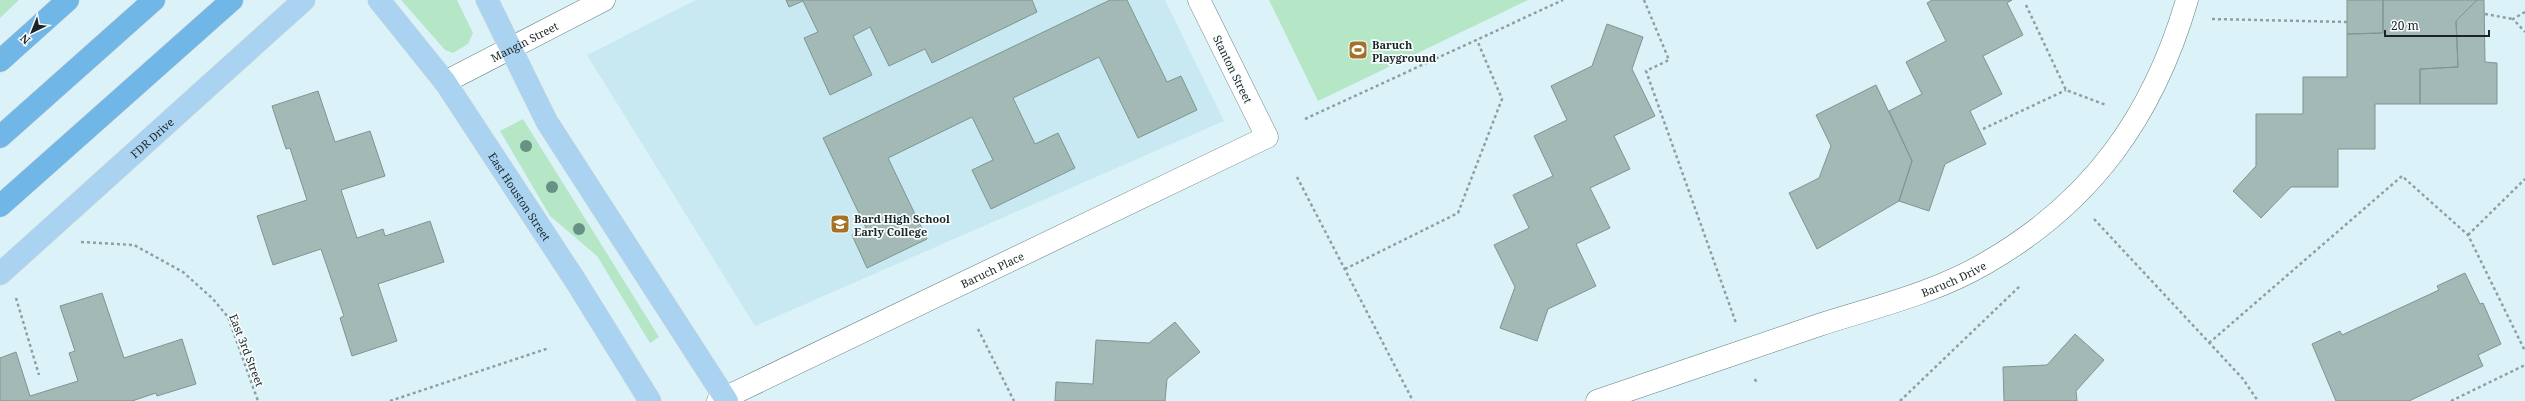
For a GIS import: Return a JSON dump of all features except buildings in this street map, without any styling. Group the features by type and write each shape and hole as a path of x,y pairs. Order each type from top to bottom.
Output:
{"highway":[{"path":"0,62 68,0"},
{"path":"0,137 154,0"},
{"path":"0,206 232,0"}],"main road":[{"name":"FDR Drive","path":"0,274 304,0"},
{"name":"East Houston Street","path":"379,0 445,82 574,280 650,401"},
{"path":"487,0 547,122 723,400"}],"street":[{"name":"Mangin Street","path":"445,82 509,47 604,0"},
{"name":"Stanton Street","path":"1199,0 1267,137"},
{"name":"Baruch Drive","path":"1597,401 1930,289 1985,264 2037,229 2088,183 2126,137 2153,91 2175,42 2188,0"},
{"name":"Baruch Place","path":"723,400 1267,137"}],"path":[{"path":"1305,119 1563,0"},
{"path":"1644,0 1669,60 1646,71 1757,384"},
{"path":"2026,5 2066,90 2106,105"},
{"path":"2513,19 2525,12"},
{"path":"2485,14 2513,19 2525,32"},
{"path":"2211,19 2347,22"},
{"path":"1345,269 1458,213 1502,99 1477,40"},
{"path":"1983,128 2066,90"},
{"path":"2209,344 2402,176 2468,235 2525,351"},
{"path":"1297,177 1413,401"},
{"path":"2468,235 2525,179"},
{"path":"2073,196 2243,379 2258,401"},
{"name":"East 3rd Street","path":"80,242 134,245 183,272 213,299 228,317 258,401"},
{"path":"1900,401 2021,285"},
{"path":"15,294 39,375"},
{"path":"978,329 1014,401"},
{"path":"390,401 549,348"},
{"path":"2451,401 2525,366"}],"shaded area":[{"name":"Bard High School Early College","path":"696,0 1165,0 1224,121 755,326 587,55"}],"green space":[{"path":"0,0 19,0 0,18"},
{"path":"401,0 457,0 473,33 468,44 453,53 445,50"},
{"name":"Baruch Playground","path":"1269,0 1528,0 1318,101"},
{"path":"523,119 659,337 650,343 597,256 550,216 500,131"}],"place":[{"name":"Baruch Playground","path":"1358,50"},
{"name":"Bard High School Early College","path":"840,224"}]}
